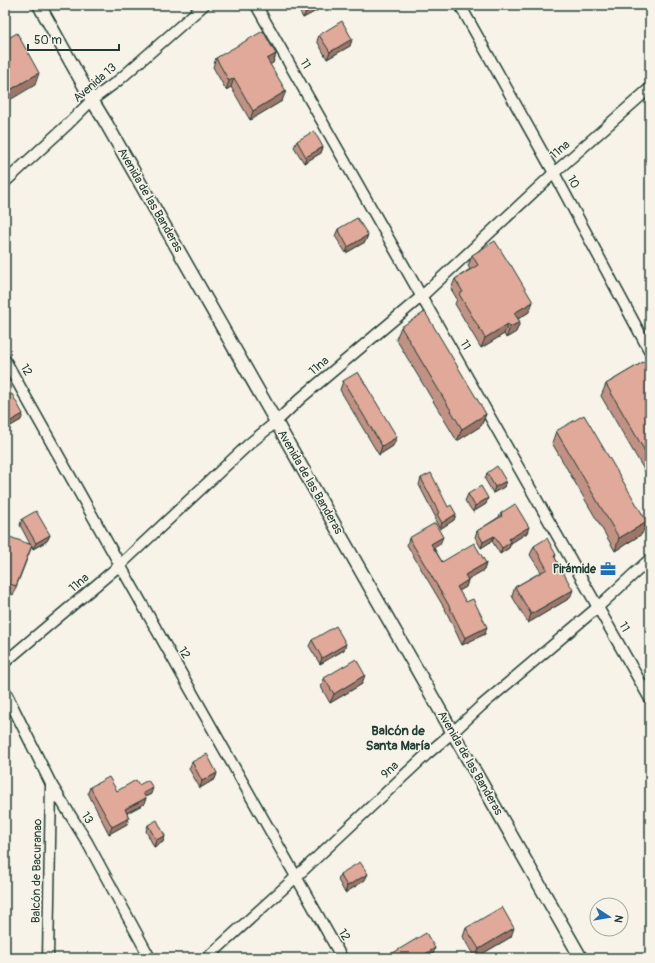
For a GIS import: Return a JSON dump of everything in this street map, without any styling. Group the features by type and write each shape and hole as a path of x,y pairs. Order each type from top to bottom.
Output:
{"street":[{"name":"Avenida de las Banderas","path":"39,5 581,958"},
{"name":"Avenida 13","path":"5,182 92,100 119,80 204,5"},
{"name":"11","path":"256,5 650,699"},
{"name":"10","path":"460,5 554,173 650,352"},
{"name":"11na","path":"5,662 120,565 249,444 422,296 554,173 650,88"},
{"name":"12","path":"5,360 342,958"},
{"name":"9na","path":"207,958 426,755 481,706 598,607 650,559"},
{"name":"13","path":"5,691 51,784 87,842 150,958"},
{"name":"Balcón de Bacuranao","path":"48,958 51,784"}],"building":[{"path":"302,5 317,5 306,12"},
{"path":"342,21 352,39 330,52 319,35"},
{"path":"263,31 276,54 267,59 286,91 253,111 234,78 229,81 216,58"},
{"path":"17,33 39,73 5,93 5,40"},
{"path":"314,131 323,147 306,157 297,141"},
{"path":"357,218 368,235 348,247 338,229"},
{"path":"495,241 533,302 514,313 520,322 510,327 508,324 485,338 459,294 463,292 455,279 478,265 472,255"},
{"path":"425,312 486,414 462,429 401,327"},
{"path":"650,358 650,460 606,384"},
{"path":"358,372 397,437 382,446 343,381"},
{"path":"12,394 23,414 9,422 5,415 5,398"},
{"path":"584,415 647,522 619,538 556,431"},
{"path":"497,466 506,481 495,487 487,473"},
{"path":"431,473 448,507 451,505 456,514 442,523 437,514 439,513 421,478"},
{"path":"481,486 488,498 475,506 468,494"},
{"path":"515,504 529,527 509,539 511,542 502,548 494,536 483,542 477,531 502,516 501,513"},
{"path":"36,511 50,535 36,543 22,519"},
{"path":"435,523 443,537 431,544 442,562 474,543 486,563 465,575 468,580 457,587 466,602 473,599 487,627 465,638 448,604 409,538"},
{"path":"7,536 32,545 16,586 5,582 5,541"},
{"path":"547,538 556,555 554,556 573,590 531,614 515,587 547,569 534,546"},
{"path":"336,626 346,644 322,658 312,640"},
{"path":"356,659 365,675 334,694 324,678"},
{"path":"207,754 217,773 202,781 192,762"},
{"path":"109,777 117,791 136,780 139,785 148,780 153,788 143,793 146,798 125,809 129,818 112,827 90,787"},
{"path":"157,820 165,836 156,840 148,825"},
{"path":"360,862 368,874 347,886 340,874"},
{"path":"502,907 514,928 479,949 466,928"},
{"path":"426,933 435,948 419,958 389,958 388,956"}],"place":[{"name":"Pirámide","path":"608,569"}],"district":[{"name":"Balcón de Santa María","path":"398,738"}]}
